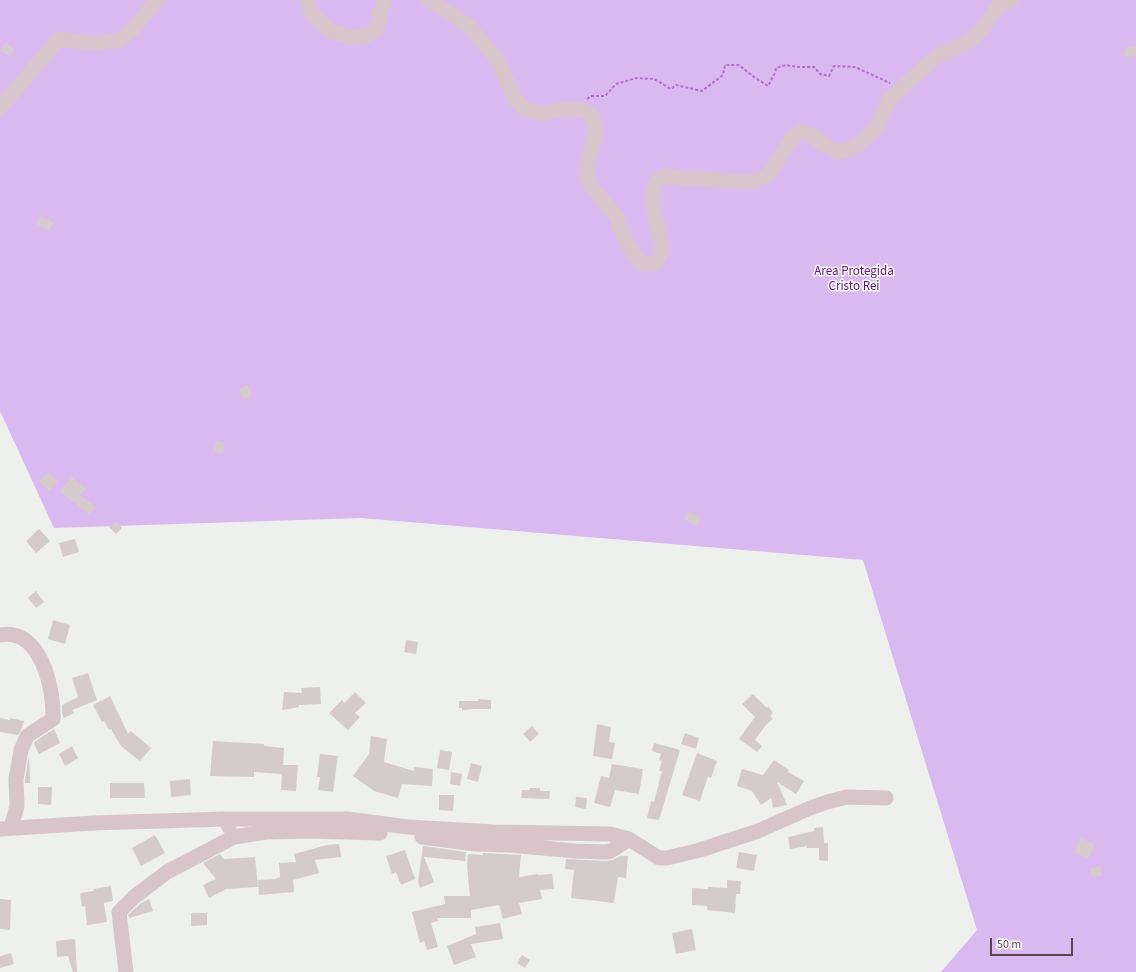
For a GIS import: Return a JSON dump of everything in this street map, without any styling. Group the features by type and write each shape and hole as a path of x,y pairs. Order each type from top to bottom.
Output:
{"street":[{"path":"0,108 59,39 91,43 118,41 133,28 157,0"},
{"path":"307,0 312,14 330,31 351,37 366,36 376,30 384,0"},
{"path":"429,0 469,26 498,62 515,98 523,108 534,112 546,113 561,110 582,110 591,114 595,124 595,137 588,162 587,173 591,186 617,217 634,254 641,263 652,264 658,259 661,249 660,237 653,206 654,190 656,182 664,176 753,182 769,175 792,138 801,131 812,135 822,144 839,152 855,147 876,129 889,100 940,55 967,42 983,29 998,6 1011,0"},
{"path":"0,635 9,633 25,639 32,646 44,665 53,706 53,719 27,736 21,750 16,779 17,806 6,829 93,823 226,819 347,819 408,828 494,832 610,834 628,839 659,858 667,858 700,850 758,831 827,802 847,797 886,798"},
{"path":"226,819 234,837"},
{"path":"126,972 119,912 134,897 167,872 234,837 266,832 367,832 476,844 605,852 611,851 628,839"}],"path":[{"path":"573,110 579,103 591,96 605,96 616,84 636,78 654,79 671,90 676,85 702,90 723,75 725,65 739,65 768,86 776,68 786,65 814,67 820,74 829,76 834,66 855,67 902,88"}],"green space":[{"name":"Area Protegida Cristo Rei","path":"0,0 1136,0 1136,972 941,972 977,930 863,560 361,518 54,528 0,411"}],"building":[{"path":"6,42 15,50 10,57 0,50"},
{"path":"1136,46 1136,57 1124,56 1126,47"},
{"path":"41,215 54,223 49,231 36,224"},
{"path":"248,385 252,396 243,399 239,389"},
{"path":"216,441 225,443 223,454 214,451"},
{"path":"49,472 58,482 49,491 39,481"},
{"path":"72,477 86,489 80,495 96,507 89,515 60,491"},
{"path":"688,511 701,518 697,526 684,519"},
{"path":"116,521 122,528 116,534 109,527"},
{"path":"39,529 50,541 36,553 26,541"},
{"path":"75,539 79,552 63,557 59,543"},
{"path":"36,591 44,602 36,608 28,598"},
{"path":"53,620 70,625 65,644 48,639"},
{"path":"406,640 418,642 416,654 404,652"},
{"path":"88,673 97,700 72,710 74,713 64,718 62,713 62,705 78,697 72,678"},
{"path":"320,687 321,704 299,705 299,707 282,710 284,692 302,693 301,688"},
{"path":"355,692 366,703 355,713 360,717 348,730 329,713 342,700 344,703"},
{"path":"753,694 767,708 768,706 773,713 770,716 773,719 766,725 755,740 762,746 757,752 739,739 755,717 742,704"},
{"path":"110,696 128,734 131,731 151,748 140,761 121,746 111,729 109,730 104,721 102,722 93,705"},
{"path":"478,699 491,700 491,709 462,710 462,708 459,708 459,701 478,701"},
{"path":"0,718 10,720 10,718 24,721 18,735 0,732"},
{"path":"597,724 611,727 609,742 615,743 612,759 593,756"},
{"path":"532,726 539,734 530,742 523,734"},
{"path":"54,729 60,743 39,754 34,742"},
{"path":"685,733 699,738 696,749 681,744"},
{"path":"371,736 387,739 384,762 414,771 414,767 433,769 432,786 402,784 398,798 374,791 353,776 369,754"},
{"path":"213,741 264,744 264,746 284,748 283,765 298,765 296,791 281,790 282,774 254,772 254,777 210,776"},
{"path":"654,743 680,750 659,820 647,818 651,801 654,802 662,771 659,771 662,761 659,760 661,754 652,751"},
{"path":"72,746 78,758 65,766 59,754"},
{"path":"440,750 452,752 449,770 437,768"},
{"path":"697,753 717,761 711,778 708,776 700,801 682,795"},
{"path":"320,754 338,756 333,792 318,790 320,777 317,777"},
{"path":"29,755 30,783 25,783 25,780"},
{"path":"774,760 789,770 788,772 804,781 796,794 777,782 787,805 773,808 771,798 761,805 752,791 737,786 742,769 763,775"},
{"path":"471,763 482,766 478,782 467,779"},
{"path":"612,764 643,769 639,794 615,790 610,807 594,803 601,776 609,778"},
{"path":"451,772 462,774 460,786 450,784"},
{"path":"190,779 191,795 171,797 170,781"},
{"path":"110,783 144,783 145,798 110,798"},
{"path":"38,787 52,787 51,805 38,804"},
{"path":"530,788 540,788 540,791 550,791 549,799 521,798 522,790 529,790"},
{"path":"439,795 454,795 453,811 439,810"},
{"path":"576,797 587,798 586,809 575,807"},
{"path":"823,827 824,843 828,843 828,861 819,860 819,848 807,848 807,846 790,849 788,837 814,831 814,828"},
{"path":"155,835 165,853 141,866 132,848"},
{"path":"1081,838 1095,845 1088,859 1074,852"},
{"path":"339,844 341,857 315,860 319,873 293,880 294,892 259,895 258,880 276,879 280,877 279,863 296,862 294,854 327,845"},
{"path":"423,846 466,852 465,861 424,857 434,882 420,888 418,882"},
{"path":"405,850 415,879 401,885 396,872 392,874 386,856"},
{"path":"739,852 757,855 754,871 736,868"},
{"path":"483,853 521,855 519,877 537,874 552,874 554,889 540,890 542,899 519,903 522,914 503,919 499,905 471,910 471,918 437,918 438,921 431,923 438,947 427,950 424,941 420,943 412,912 445,904 444,896 470,896 467,867 468,854 483,855"},
{"path":"220,854 224,859 255,857 258,887 226,889 209,898 203,885 216,879 203,863"},
{"path":"620,856 628,856 626,878 618,877 614,903 571,898 574,870 565,869 566,859 605,861 613,860"},
{"path":"1101,866 1102,875 1091,877 1090,868"},
{"path":"727,880 741,881 740,894 736,894 735,913 707,910 707,906 692,905 692,888 727,888"},
{"path":"111,886 113,901 104,903 107,922 87,925 85,906 82,907 80,893"},
{"path":"0,899 11,900 10,930 0,929"},
{"path":"149,899 153,911 129,918 128,915 140,904"},
{"path":"191,913 207,913 207,925 191,926"},
{"path":"500,923 503,939 471,944 476,957 454,965 447,946 476,934 475,927"},
{"path":"692,929 696,950 676,954 672,933"},
{"path":"75,939 77,972 73,972 68,956 57,957 56,941"},
{"path":"11,953 14,964 0,968 0,956"},
{"path":"522,955 530,960 525,968 517,963"}]}
